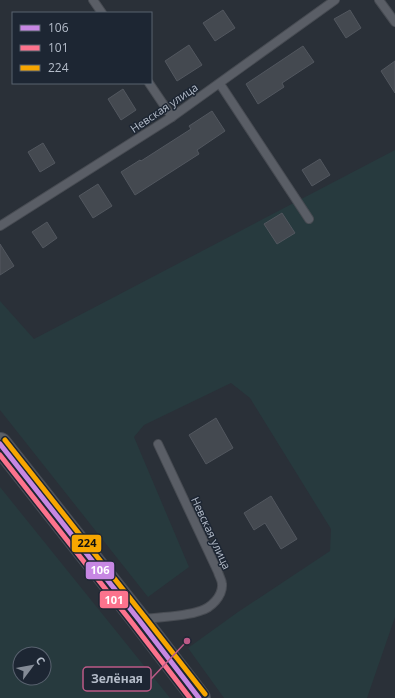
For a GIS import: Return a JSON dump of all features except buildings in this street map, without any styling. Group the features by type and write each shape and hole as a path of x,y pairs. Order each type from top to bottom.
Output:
{"main road":[{"path":"0,444 199,698"}],"lane":[{"path":"93,0 101,12"},
{"name":"Невская улица","path":"0,226 172,117 335,0"},
{"path":"379,0 395,22"},
{"path":"150,84 172,117"},
{"path":"220,84 309,219"},
{"name":"Невская улица","path":"139,620 175,616 201,611 209,606 220,595 222,584 218,572 158,444"}],"green space":[{"path":"395,150 395,617 367,698 224,698 188,648 238,612 330,551 331,529 250,398 231,383 144,425 134,437 189,567 148,597 0,410 0,301 34,339"},
{"path":"0,487 170,698 0,698"}],"transit line":[{"name":"224","path":"5,440 205,694"},
{"name":"106","path":"0,444 199,698"},
{"name":"101","path":"0,455 190,698"}],"place":[{"name":"Зелёная","path":"187,641"}]}
